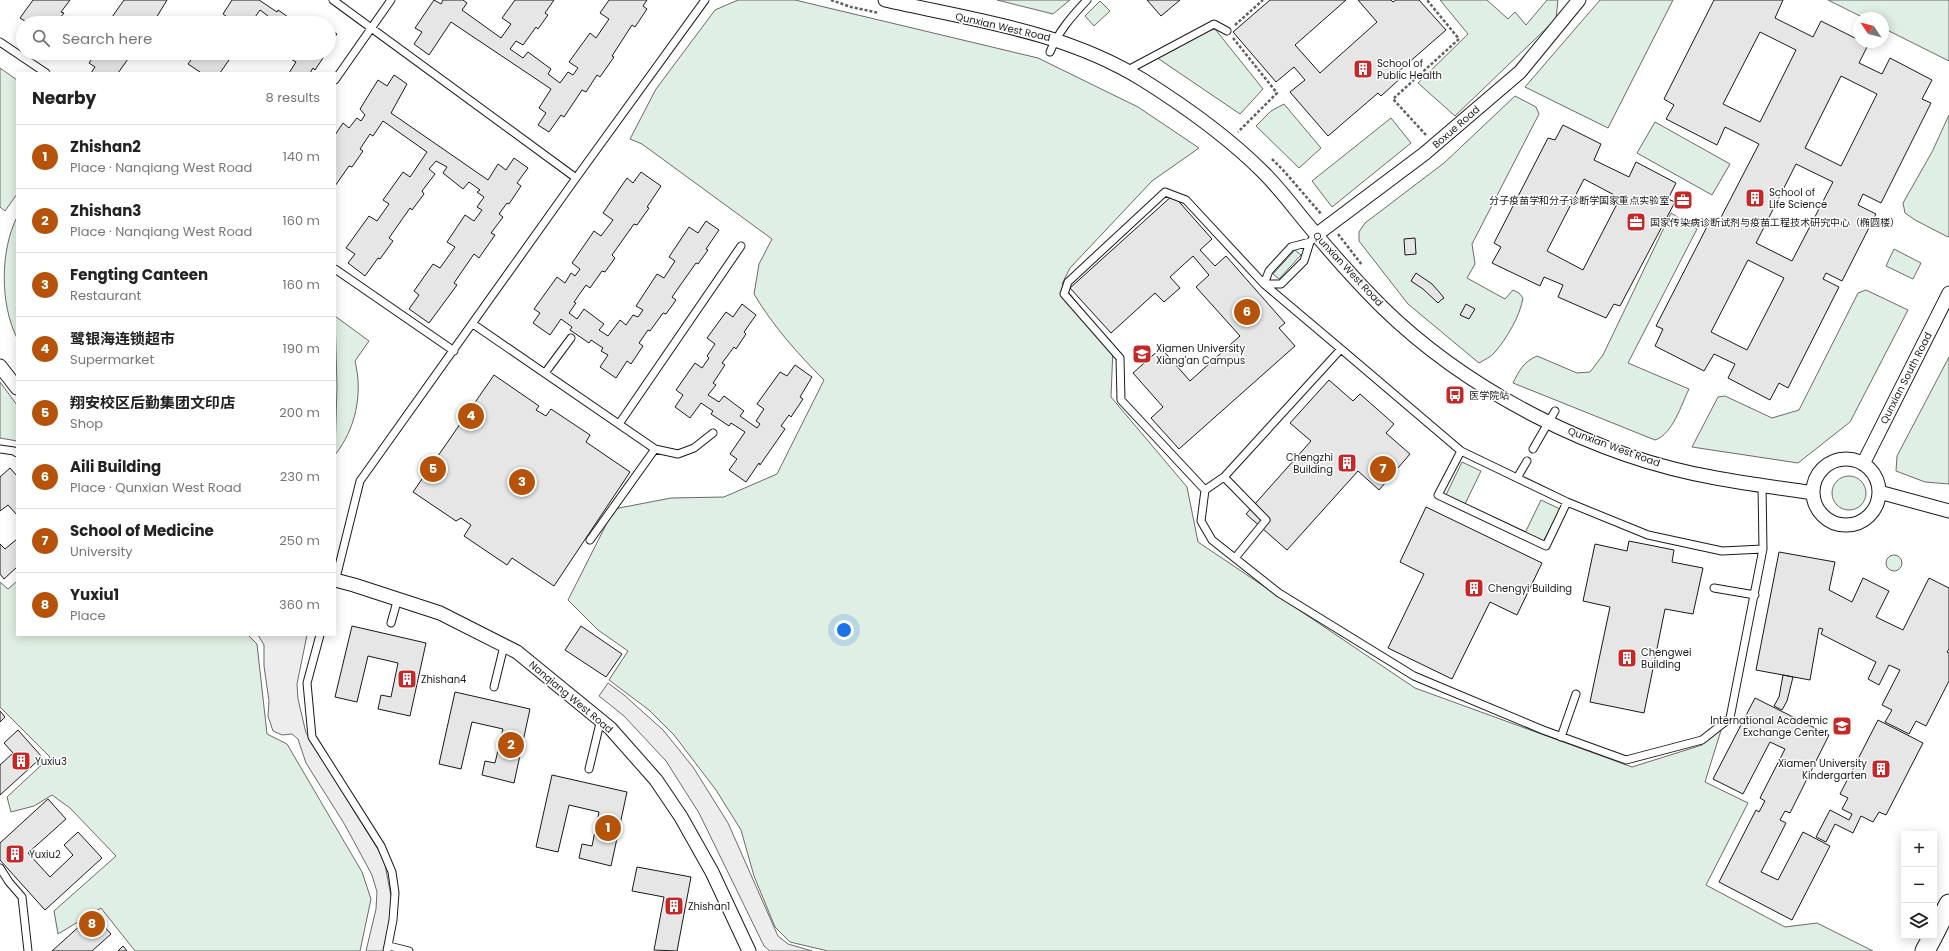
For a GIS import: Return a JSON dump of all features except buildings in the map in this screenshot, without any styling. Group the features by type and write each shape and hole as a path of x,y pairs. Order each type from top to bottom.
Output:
{"main road":[{"path":"1937,927 1949,904"},
{"path":"1925,951 1931,939"}],"street":[{"name":"Qunxian West Road","path":"884,0 1019,29 1055,39 1077,46 1140,78 1208,123 1230,141 1265,174 1313,239 1384,309 1427,346 1475,380 1548,423 1615,450 1666,466 1715,478 1813,493"},
{"name":"Boxue Road","path":"1313,239 1435,145 1520,72 1579,0"},
{"name":"Qunxian South Road","path":"1863,464 1949,292"},
{"path":"0,366 16,387"},
{"path":"1848,459 1863,464 1872,471 1877,480 1879,492 1876,506 1870,515 1855,524 1844,525 1829,520 1820,513 1815,504 1813,493 1816,480 1826,465 1837,460 1848,459"},
{"path":"1879,492 1949,511"},
{"name":"Nanqiang West Road","path":"336,581 398,598 440,613 517,652 601,719 656,780 681,817 712,872 749,951"}],"lane":[{"path":"333,0 576,178"},
{"path":"336,79 390,0"},
{"path":"336,577 360,481 705,0"},
{"path":"1050,52 1055,39 1072,15 1087,0"},
{"path":"1126,71 1214,24 1227,31"},
{"path":"0,42 16,53"},
{"path":"27,60 45,72"},
{"path":"1205,490 1121,400 1120,358 1064,294 1068,282 1165,192 1186,200 1264,284 1461,451 1567,502 1648,535 1722,551 1763,549"},
{"path":"1264,284 1281,284 1304,261 1313,239"},
{"path":"1264,284 1269,271 1291,247 1313,239"},
{"path":"619,424 741,246"},
{"path":"336,270 454,351"},
{"path":"473,324 655,449 678,454 694,448 713,433"},
{"path":"545,373 571,338"},
{"path":"1341,349 1224,477 1205,490 1201,521 1212,540 1279,593 1414,676 1561,737 1626,760 1702,740 1730,718 1763,549 1762,485"},
{"path":"1533,449 1555,411"},
{"path":"0,449 16,452"},
{"path":"590,540 655,449"},
{"path":"1461,451 1438,495 1546,546 1567,502"},
{"path":"1517,478 1527,461"},
{"path":"1224,477 1266,520 1235,558"},
{"path":"1714,588 1754,595"},
{"path":"391,623 398,598"},
{"path":"320,636 307,683 312,737 381,846 392,872 395,893 393,920 388,949 409,951"},
{"path":"494,687 504,646"},
{"path":"1561,737 1576,694"},
{"path":"589,770 601,719"},
{"path":"0,868 9,882 22,897 28,951"}],"path":[{"path":"831,0 851,7 882,13"},
{"path":"1230,141 1277,93 1227,31 1263,0"},
{"path":"1427,0 1460,39 1393,99 1435,145"},
{"path":"1234,127 1245,136"},
{"path":"1267,155 1283,170 1365,268"}],"green space":[{"path":"738,0 795,0 1038,58 1138,107 1199,148 1152,181 1070,268 1062,284 1113,348 1111,397 1187,487 1198,542 1415,688 1632,767 1702,745 1723,724 1705,782 1748,803 1706,885 1785,927 1817,923 1873,951 828,951 790,942 775,927 754,876 741,830 716,790 674,735 649,710 609,680 628,651 598,630 568,600 614,509 671,498 724,497 777,474 824,380 786,339 754,294 759,264 772,239 642,144 630,139 656,89 715,10"},
{"path":"997,0 1070,0 1053,14"},
{"path":"1440,0 1487,0 1508,19 1515,12 1526,25 1547,0 1558,0 1556,19 1455,116 1418,83 1468,34"},
{"path":"1600,0 1673,0 1608,128 1525,87"},
{"path":"1828,0 1949,0 1949,61 1889,31 1889,12 1853,12"},
{"path":"1100,1 1110,11 1094,26 1085,16"},
{"path":"1215,29 1263,89 1240,114 1156,57 1193,35"},
{"path":"0,68 16,79 16,195 5,211 0,207"},
{"path":"1515,96 1536,107 1539,114 1472,244 1475,264 1467,278 1505,299 1513,290 1519,293 1523,298 1516,319 1504,340 1493,354 1479,363 1408,304 1359,241 1359,232 1365,223 1444,163"},
{"path":"1284,104 1321,148 1299,168 1256,126 1271,111"},
{"path":"1949,115 1948,237 1915,220 1905,213 1903,203 1932,152"},
{"path":"1391,118 1411,143 1332,207 1312,181"},
{"path":"1655,122 1730,164 1712,195 1637,153"},
{"path":"1671,213 1697,229 1628,363 1689,389 1676,418 1667,432 1655,440 1513,383 1525,364 1537,356 1577,373 1590,372 1603,355"},
{"path":"16,219 16,336 7,310 4,278 7,245"},
{"path":"1894,249 1921,263 1913,279 1886,266"},
{"path":"1295,250 1301,255 1279,279 1273,274"},
{"path":"1866,290 1908,310 1850,422 1798,463 1692,447 1718,397 1725,396 1772,418 1799,410 1858,293"},
{"path":"336,317 369,341 355,361 358,386 356,410 348,434 336,454"},
{"path":"1949,357 1949,484 1925,482 1896,471 1897,456"},
{"path":"0,382 16,404 16,441 0,438"},
{"path":"1462,462 1481,471 1465,504 1446,495"},
{"path":"1846,476 1852,476 1856,477 1863,483 1866,493 1865,500 1859,507 1852,510 1846,510 1842,509 1835,503 1832,496 1832,490 1833,486 1839,479"},
{"path":"1541,500 1560,509 1543,542 1525,533"},
{"path":"1891,555 1897,555 1902,560 1900,569 1897,571 1891,571 1886,566 1886,560"},
{"path":"0,582 8,589 16,582 16,636 249,636 257,644 267,734 287,744 362,872 371,899 360,951 135,951 101,908 58,934 54,911 116,856 70,808 52,795 34,806 11,812 7,797 50,757 0,707"}],"shaded area":[{"path":"259,636 307,636 297,684 298,699 306,733 384,859 393,907 383,951 366,951 376,909 377,892 372,875 345,825 306,763 298,739 292,734 282,735 273,731 268,716 269,701 264,666 264,645"},
{"path":"608,683 624,695 663,730 693,767 728,823 778,936 788,944 812,951 770,951 764,946 699,813 666,761 624,716 599,696"}],"place":[{"name":"School of Public Health","path":"1363,69"},
{"name":"School of Life Science","path":"1755,198"},
{"name":"分子疫苗学和分子诊断学国家重点实验室","path":"1683,200"},
{"name":"国家传染病诊断试剂与疫苗工程技术研究中心（椭圆楼）","path":"1636,222"},
{"name":"Aili Building","path":"1247,312"},
{"name":"Xiamen University Xiang'an Campus","path":"1142,354"},
{"name":"医学院站","path":"1455,395"},
{"name":"鹭银海连锁超市","path":"471,416"},
{"name":"Chengzhi Building","path":"1347,463"},
{"name":"翔安校区后勤集团文印店","path":"433,469"},
{"name":"School of Medicine","path":"1383,469"},
{"name":"Fengting Canteen","path":"522,482"},
{"name":"Chengyi Building","path":"1474,588"},
{"name":"Chengwei Building","path":"1627,658"},
{"name":"Zhishan4","path":"407,679"},
{"name":"International Academic Exchange Center","path":"1842,726"},
{"name":"Zhishan3","path":"511,745"},
{"name":"Yuxiu3","path":"21,761"},
{"name":"Xiamen University Kindergarten","path":"1881,769"},
{"name":"Zhishan2","path":"608,828"},
{"name":"Yuxiu2","path":"15,854"},
{"name":"Zhishan1","path":"674,906"},
{"name":"Yuxiu1","path":"92,924"}]}
